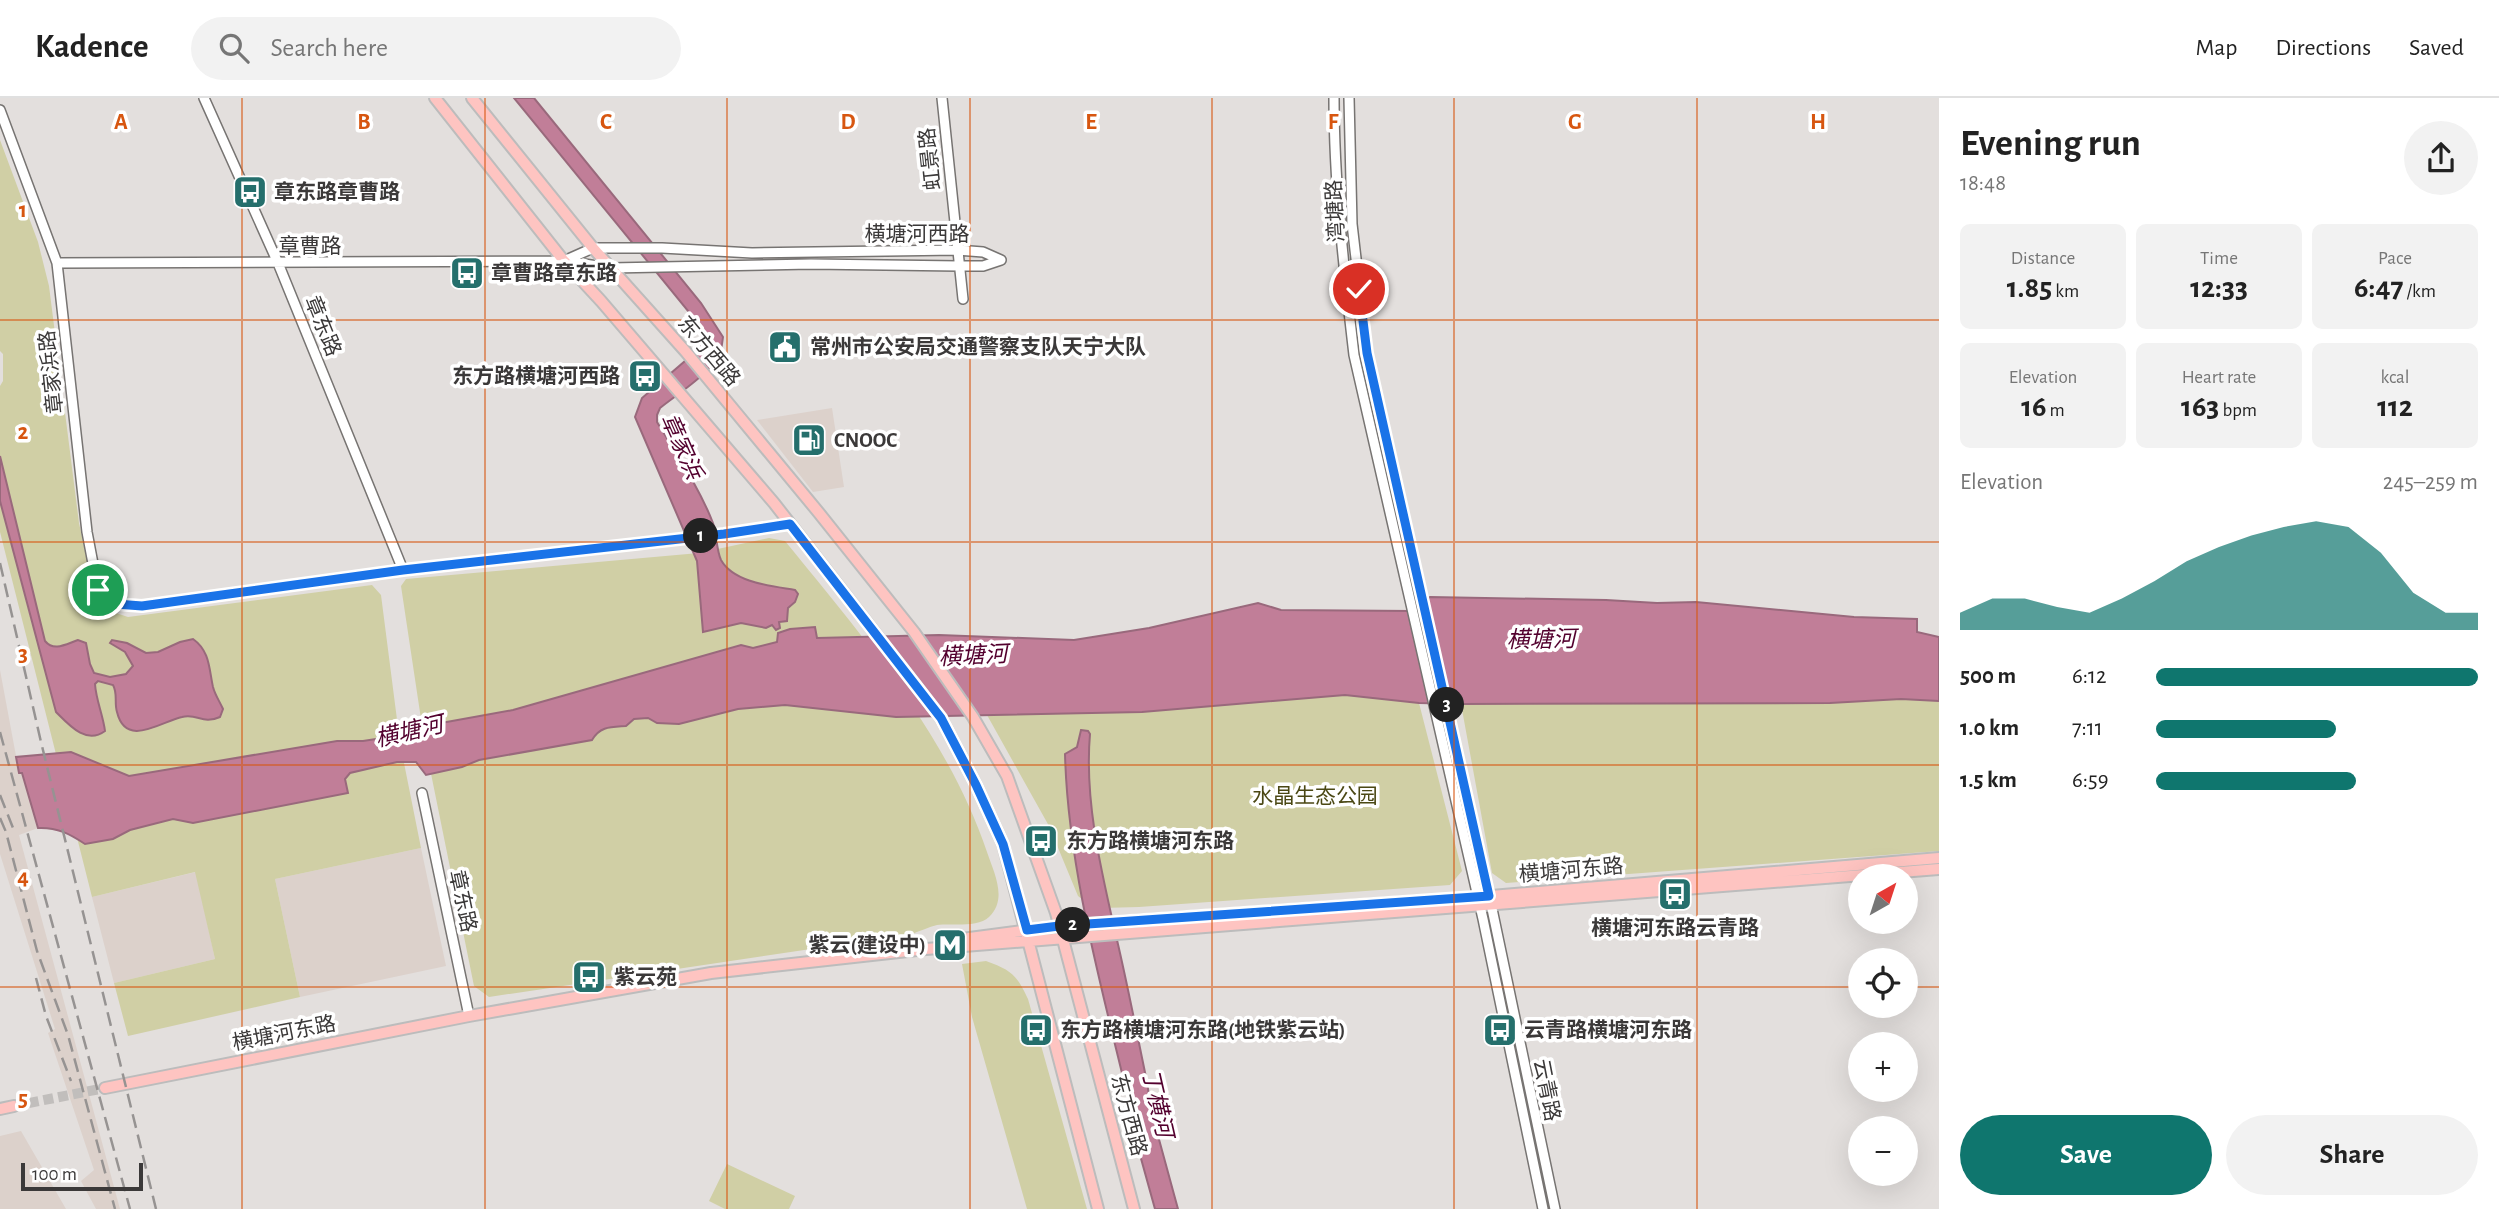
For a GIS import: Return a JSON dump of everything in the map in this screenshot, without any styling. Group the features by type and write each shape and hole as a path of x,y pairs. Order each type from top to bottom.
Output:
{"main road":[{"path":"435,98 564,261 682,394 790,524 941,718 1003,844 1098,1209"},
{"name":"东方西路","path":"472,98 593,248 687,352 914,632 972,717 1007,776 1061,932 1134,1209"},
{"name":"横塘河东路","path":"1484,900 1939,858"},
{"name":"横塘河东路","path":"105,1088 469,1016 491,1007 711,967 1061,932 1939,869"},
{"path":"0,1109 14,1106"}],"street":[{"name":"章东路","path":"204,98 278,264 403,570"},
{"name":"虹景路","path":"943,98 963,299"},
{"path":"1334,98 1334,143 1342,252 1354,355 1435,716 1484,900"},
{"name":"湾塘路","path":"1349,98 1352,224 1367,353 1449,713 1484,900"},
{"name":"章家浜路","path":"0,110 57,262 87,532 98,590 116,604 142,606 403,570"},
{"name":"横塘河西路","path":"593,248 662,248 752,253 957,250 984,252 1001,260 983,266 811,264 611,268 564,261 593,248"},
{"name":"章曹路","path":"57,262 278,264 564,261"},
{"path":"403,570 724,534 790,524"},
{"name":"章东路","path":"422,793 469,1016"},
{"name":"云青路","path":"1484,900 1543,1209"},
{"name":"云青路","path":"1484,900 1555,1209"}],"shaded area":[{"path":"832,408 844,487 813,492 757,420"},
{"path":"0,670 19,772 22,772 38,828 19,835 120,1209 96,1209 81,1181 94,1170 48,1033 55,1029 0,854"},
{"path":"421,848 446,966 300,997 275,879"},
{"path":"196,872 215,959 114,983 92,897"},
{"path":"21,1131 66,1209 0,1209 0,1136"}],"green space":[{"path":"0,140 38,242 49,286 79,523 93,589 100,603 110,611 128,617 372,585 381,595 400,743 421,848 275,879 300,997 128,1036 114,983 215,959 195,872 92,897 0,532 0,501 32,624 41,624 0,456 3,354 0,351"},
{"path":"769,538 785,541 873,650 926,727 950,767 987,852 998,886 995,910 978,923 937,925 912,934 489,997 474,986 424,739 401,586 406,579 699,553"},
{"name":"水晶生态公园","path":"1345,695 1419,703 1462,871 1450,885 1139,907 1101,908 1090,905 1078,896 1049,826 987,715 1142,712"},
{"path":"1901,699 1939,701 1939,851 1506,883 1492,873 1461,704 1830,703"},
{"path":"986,961 1012,974 1028,999 1087,1209 1027,1209 972,1017 962,964"},
{"path":"727,1164 795,1196 789,1209 725,1209 709,1201"}],"water":[{"path":"514,98 534,98 701,303 723,337 721,348 709,369 660,408 657,422 701,497 713,523 719,556 727,568 744,579 795,590 798,594 795,602 788,608 787,621 779,622 780,628 776,630 772,625 766,628 741,623 703,632 697,561 635,417 642,398 700,348 705,338 702,328"},
{"path":"0,456 45,641 56,647 78,640 86,643 94,673 110,677 126,674 133,666 125,652 110,643 112,640 127,643 146,653 158,652 193,639 203,649 208,661 214,690 223,709 220,717 209,720 187,716 145,730 128,729 117,712 113,685 98,681 95,684 105,731 98,735 85,735 56,712 0,501"},
{"name":"横塘河","path":"1430,597 1696,602 1854,617 1917,619 1917,632 1939,637 1939,701 1901,699 1830,703 1461,704 1419,703 1345,695 1142,712 896,717 785,705 738,709 679,724 657,723 648,718 634,719 626,726 602,730 592,740 479,760 462,767 426,775 416,762 397,762 350,773 345,779 348,793 193,823 173,819 130,830 113,839 85,844 63,832 38,828 16,757 71,752 129,776 337,741 389,737 408,729 513,710 741,645 753,648 777,642 778,633 790,629 815,627 817,638 939,635 1074,640 1149,628 1258,603 1281,610 1412,611"},
{"path":"1081,730 1090,734 1092,812 1100,864 1151,1110 1178,1209 1155,1209 1132,1126 1132,1115 1080,890 1065,754 1077,747"}],"tunnel":[{"path":"14,1106 105,1088"}],"railway":[{"path":"0,563 41,742 156,1209"},
{"path":"0,732 130,1209"},
{"path":"0,795 13,828"},
{"path":"0,818 37,951 68,1035 115,1209"},
{"path":"36,978 46,1016 71,1081"}],"place":[{"name":"章东路章曹路","path":"250,192"},
{"name":"章曹路章东路","path":"467,273"},
{"name":"常州市公安局交通警察支队天宁大队","path":"785,347"},
{"name":"东方路横塘河西路","path":"645,376"},
{"name":"CNOOC","path":"809,440"},
{"name":"东方路横塘河东路","path":"1041,841"},
{"name":"横塘河东路云青路","path":"1675,894"},
{"name":"紫云(建设中)","path":"950,945"},
{"name":"紫云苑","path":"589,977"},
{"name":"东方路横塘河东路(地铁紫云站)","path":"1036,1030"},
{"name":"云青路横塘河东路","path":"1500,1030"}],"route":[{"path":"98,590 116,604 142,606 403,570 724,534 790,524 941,718 1003,844 1027,930 1489,896 1367,353 1359,289"}],"water label":[{"name":"章家浜","path":"682,446"},
{"name":"丁横河","path":"1158,1103"}]}
